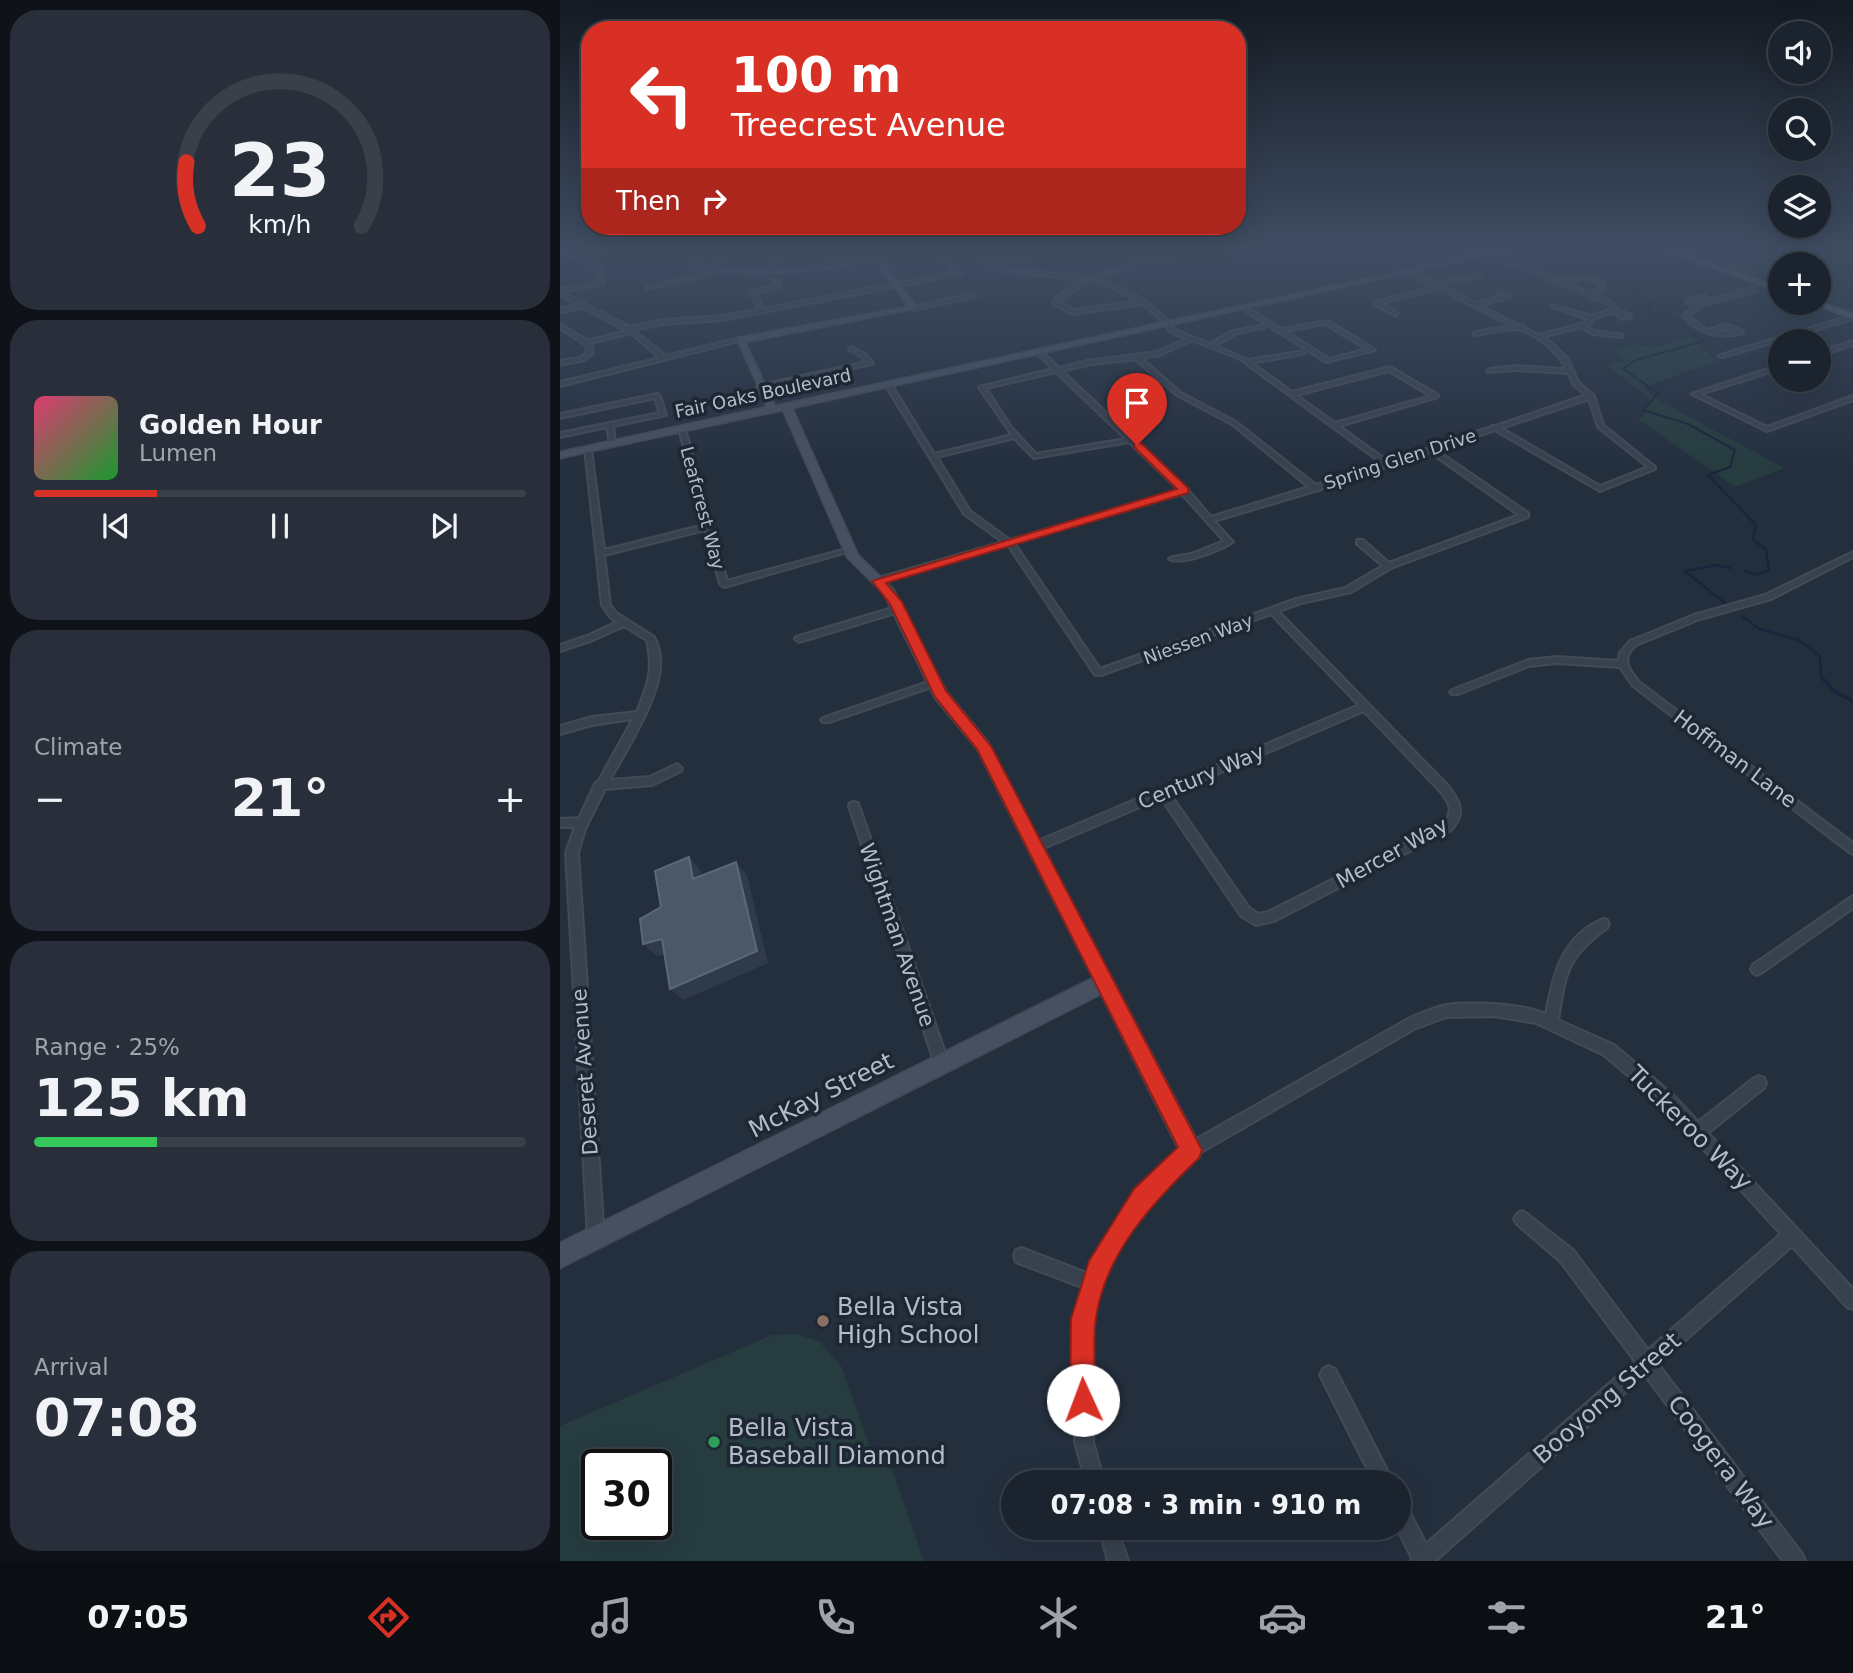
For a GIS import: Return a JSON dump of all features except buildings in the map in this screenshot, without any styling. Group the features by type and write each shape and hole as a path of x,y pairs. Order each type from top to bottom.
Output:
{"street":[{"path":"617,323 631,330 663,358"},
{"path":"586,343 656,323"},
{"path":"560,384 663,358 835,323"},
{"name":"Fair Oaks Boulevard","path":"560,455 1175,323"},
{"path":"1267,323 1328,361 1372,350 1327,323"},
{"path":"1279,331 1322,323"},
{"path":"1494,427 1600,489 1653,468 1605,432 1591,396 1576,384 1562,355 1540,336 1515,323"},
{"path":"1540,336 1588,323"},
{"path":"1697,323 1723,337 1733,335 1758,345"},
{"path":"1721,356 1831,323"},
{"path":"1170,324 1173,331 1212,345 1247,362 1386,463"},
{"path":"560,326 586,343 590,353 560,363"},
{"path":"1212,345 1233,333 1262,326"},
{"path":"1476,334 1521,326"},
{"path":"1581,326 1593,332 1620,335"},
{"path":"1130,440 1034,456 1015,436 982,387 1058,370 1168,351 1191,339"},
{"path":"740,341 760,386 779,408 850,551 859,564 878,581 899,610 934,683 951,709 979,740 1191,1150"},
{"path":"1831,350 1853,343"},
{"path":"760,386 870,363 852,349"},
{"path":"1038,351 1184,491 1229,542 1194,556 1173,559"},
{"path":"1247,362 1302,352"},
{"path":"1136,357 1180,394 1234,423 1315,488"},
{"path":"1490,371 1514,368 1571,371"},
{"path":"1292,394 1390,369 1436,397 1335,425"},
{"path":"1768,371 1695,394 1767,429 1853,398"},
{"name":"Niessen Way","path":"888,384 967,512 1010,543 1098,673 1299,601 1348,590 1388,566 1525,515 1430,449"},
{"path":"560,416 657,396 664,414 560,435"},
{"name":"Spring Glen Drive","path":"1208,520 1315,488 1591,396"},
{"path":"610,425 612,444"},
{"name":"Leafcrest Way","path":"682,429 724,584 850,551"},
{"path":"933,457 1015,436"},
{"name":"Deseret Avenue","path":"588,449 606,605 613,615 646,633 656,646 658,656 653,689 580,822 572,853 596,1238"},
{"path":"878,581 1184,491"},
{"path":"600,554 707,527"},
{"path":"1360,542 1388,566"},
{"path":"1455,692 1528,663 1557,660 1622,664 1624,649 1633,643 1697,617 1768,597 1853,554"},
{"path":"799,639 899,610"},
{"name":"Mercer Way","path":"1164,793 1245,912 1256,920 1270,917 1447,827 1455,820 1457,811 1447,792 1273,611"},
{"path":"560,648 590,639 624,622"},
{"name":"Hoffman Lane","path":"1622,664 1636,684 1853,849"},
{"path":"826,720 934,683"},
{"name":"Century Way","path":"1035,848 1366,706"},
{"path":"560,730 593,721 639,715"},
{"path":"600,785 652,781 677,768"},
{"name":"Wightman Avenue","path":"854,806 942,1064"},
{"path":"560,823 580,822"},
{"path":"1757,969 1853,901"},
{"path":"1552,1023 1558,982 1566,957 1576,942 1603,924"},
{"name":"McKay Street","path":"560,1256 1105,982"},
{"name":"Tuckeroo Way","path":"1092,1470 1084,1442 1081,1357 1083,1319 1092,1283 1142,1197 1191,1150 1410,1024 1446,1011 1494,1010 1537,1017 1609,1050 1647,1079 1853,1301"},
{"path":"1698,1132 1759,1083"},
{"name":"Coogera Way","path":"1522,1219 1567,1256 1795,1561"},
{"name":"Booyong Street","path":"1422,1560 1792,1235"},
{"path":"1022,1256 1092,1283"},
{"path":"1329,1375 1378,1470"},
{"path":"1411,1537 1422,1560"},
{"path":"1112,1540 1118,1561"}],"green space":[{"path":"1691,337 1716,361 1643,388 1662,402 1784,468 1735,487 1638,419 1645,415 1649,398 1607,365 1626,360 1613,351 1633,345 1658,347"},
{"name":"Bella Vista Baseball Diamond","path":"795,1334 819,1341 841,1366 874,1458 892,1469 924,1561 560,1561 560,1426 772,1335"}],"waterway":[{"path":"1679,323 1704,341 1636,360 1623,369 1658,393 1643,410 1688,424 1735,450 1730,467 1708,475 1734,502"},
{"path":"1732,500 1756,525 1753,539 1766,550 1769,570 1757,575 1744,571"},
{"path":"1726,604 1685,571 1716,565 1730,568"},
{"path":"1742,616 1759,629 1799,640 1820,656 1823,679"},
{"path":"1823,679 1835,692 1853,701"}],"place":[{"name":"Bella Vista High School","path":"823,1321"},
{"name":"Bella Vista Baseball Diamond","path":"714,1442"}],"route":[{"path":"1083,1400 1083,1319 1092,1283 1142,1197 1191,1150 983,746 940,694 896,602 878,581 1184,491 1137,445"}]}
